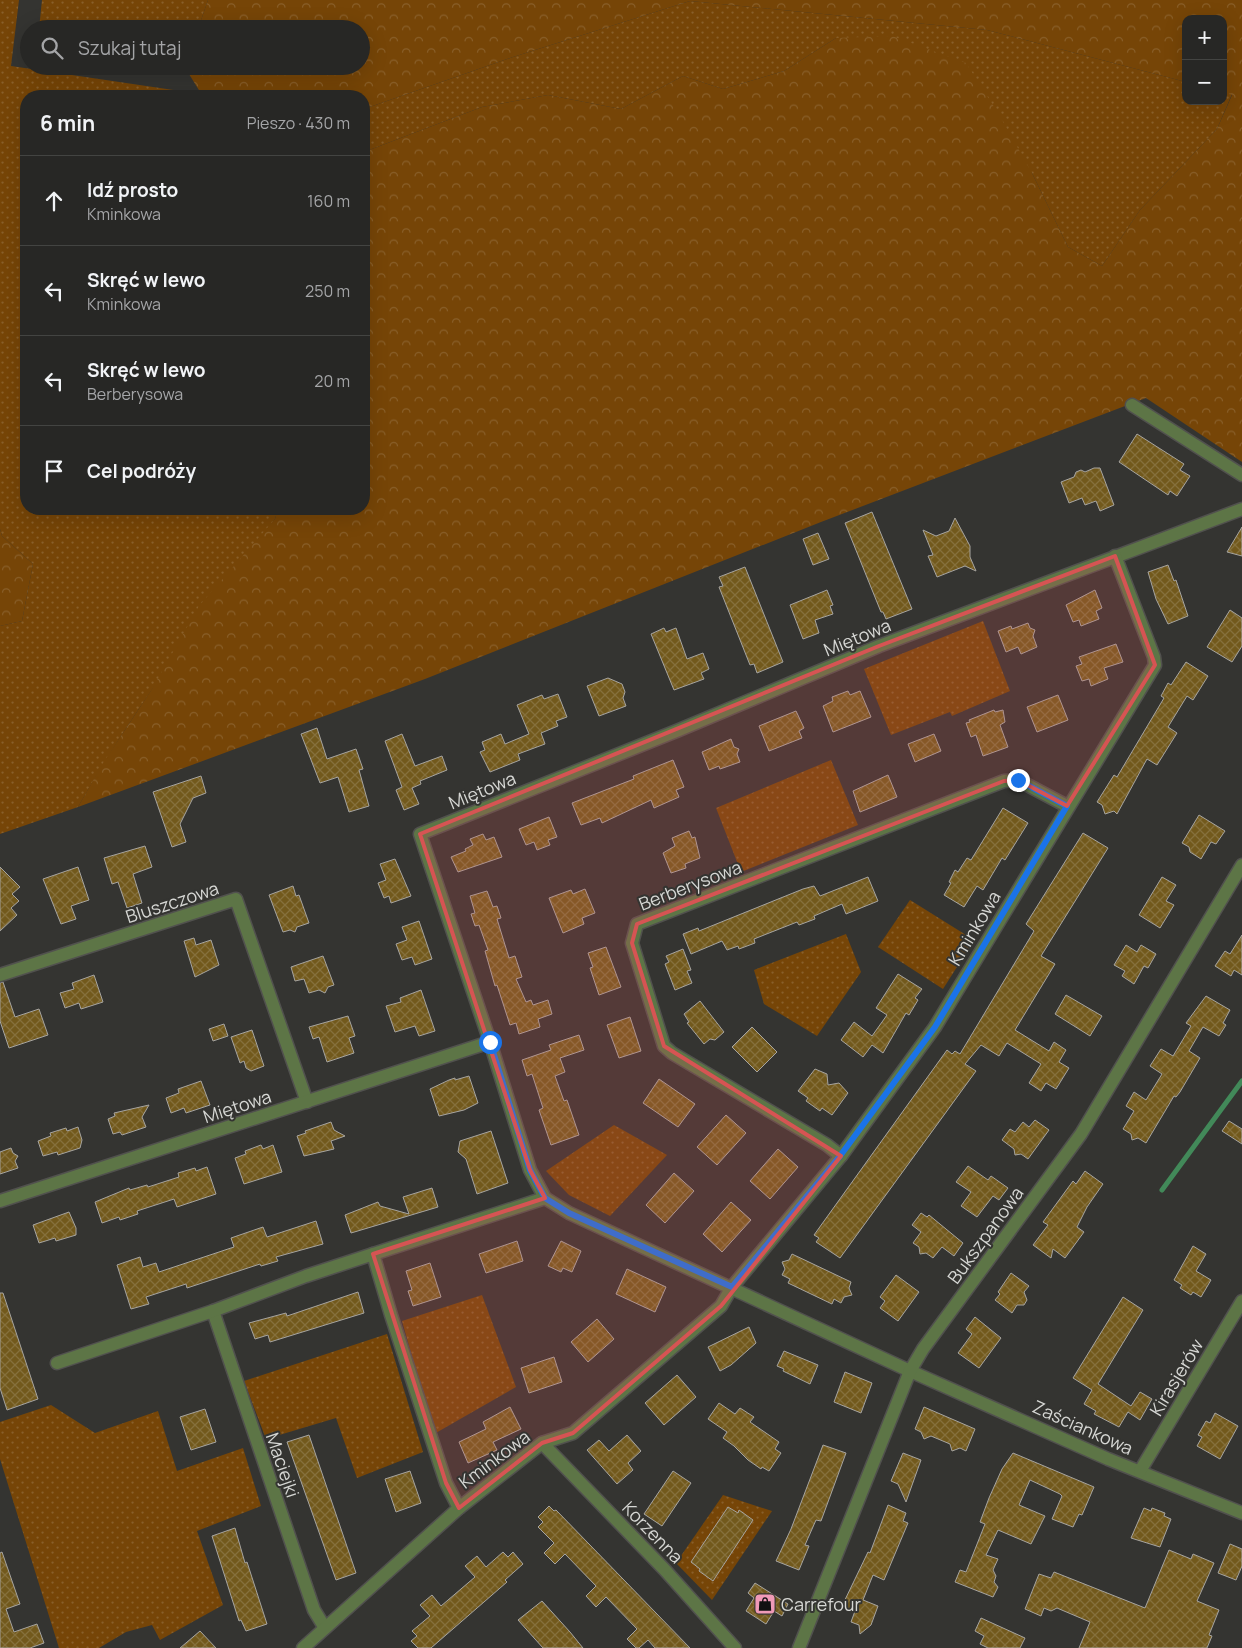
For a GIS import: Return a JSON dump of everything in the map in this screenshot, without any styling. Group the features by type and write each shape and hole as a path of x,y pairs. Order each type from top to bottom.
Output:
{"street":[{"path":"1132,405 1242,475"},
{"name":"Miętowa","path":"0,1201 490,1042 420,834 679,730 878,646 1242,509"},
{"name":"Kminkowa","path":"302,1648 459,1508 542,1443 573,1433 721,1306 732,1287 840,1156 935,1027 1154,665 1154,657 1115,556"},
{"name":"Berberysowa","path":"840,1156 827,1145 672,1053 664,1046 632,943 637,924 1004,781 1018,780 1067,806"},
{"name":"Bukszpanowa","path":"799,1648 910,1371 923,1349 1081,1134 1242,865"},
{"name":"Bluszczowa","path":"0,976 236,900 307,1102"},
{"path":"490,1042 530,1170 545,1198 569,1213 910,1371"},
{"path":"57,1363 213,1311 306,1276 545,1198"},
{"path":"373,1254 391,1316 446,1483 459,1508"},
{"name":"Kirasjerów","path":"1140,1471 1242,1301"},
{"name":"Maciejki","path":"213,1311 314,1610 325,1628"},
{"name":"Zaściankowa","path":"910,1371 1242,1513"},
{"name":"Korzenna","path":"542,1443 664,1568 736,1648"}],"highlighted area":[{"path":"1115,556 1155,665 1067,806 1018,780 1004,781 637,924 632,943 664,1046 841,1156 721,1306 573,1433 542,1443 459,1508 446,1483 373,1254 545,1198 530,1170 420,834 879,646"}],"green space":[{"path":"0,0 19,0 11,66 20,67 20,75 72,75 173,90 20,90 20,515 276,515 147,696 78,807 0,834 0,626 22,621 33,564 2,536 0,529"},
{"path":"42,0 208,0 201,20 40,20"},
{"path":"208,0 1242,0 1242,462 1146,398 821,522 425,679 78,807 103,763 152,689 199,606 275,519 276,515 370,515 370,150 482,107 548,95 621,109 683,76 723,89 784,71 836,38 892,36 966,63 998,113 1032,173 1068,247 1102,266 1140,210 1217,129 1232,95 1227,93 1227,15 1182,15 1182,81 987,30 690,1 513,57 370,107 370,90 199,90 190,75 370,75 370,20 201,20"},
{"path":"690,1 987,30 1182,81 1182,105 1227,105 1227,93 1232,94 1217,129 1140,210 1102,266 1068,247 1032,173 836,38 784,71 723,89 683,76 621,109 548,95 482,107 370,150 370,107 513,57"},
{"path":"0,529 2,536 33,564 22,621 0,626"},
{"path":"983,621 1010,691 952,716 950,712 891,735 864,669"},
{"path":"831,760 858,825 741,872 716,808"},
{"path":"910,900 974,940 943,989 878,947"},
{"path":"846,934 861,972 817,1036 764,1004 754,970"},
{"path":"614,1125 667,1155 610,1216 569,1195 546,1171"},
{"path":"482,1295 516,1387 434,1434 402,1321"},
{"path":"387,1334 423,1452 357,1478 336,1418 266,1439 244,1381"},
{"path":"51,1405 95,1433 158,1411 177,1471 243,1448 261,1506 197,1531 223,1605 160,1640 152,1625 126,1632 99,1648 59,1648 0,1459 0,1422"},
{"path":"723,1495 772,1511 712,1600 676,1563"}],"building":[{"path":"1137,434 1184,464 1180,470 1190,476 1177,496 1170,491 1168,495 1119,462"},
{"path":"1094,468 1100,468 1114,505 1100,511 1096,501 1085,505 1082,498 1069,503 1061,482 1074,477 1076,472 1081,470 1085,472"},
{"path":"872,512 912,609 886,619 883,612 881,612 845,523"},
{"path":"955,518 970,546 970,557 976,571 965,566 937,577 928,556 933,555 923,530 936,536 949,531"},
{"path":"1242,527 1242,556 1227,552"},
{"path":"818,533 829,559 813,565 803,539"},
{"path":"1168,565 1174,581 1176,580 1188,616 1168,624 1156,599 1148,572"},
{"path":"745,567 783,662 757,673 754,664 750,665 719,587 723,586 719,577"},
{"path":"827,590 833,605 830,606 833,614 815,620 819,633 803,639 790,605"},
{"path":"1095,590 1102,608 1096,611 1099,619 1081,626 1079,620 1073,622 1066,605"},
{"path":"1230,610 1242,618 1242,646 1232,662 1207,647"},
{"path":"1028,623 1030,628 1035,630 1033,636 1037,647 1021,654 1018,647 1006,652 998,631 1011,626 1012,629"},
{"path":"664,628 666,632 676,628 687,659 703,653 709,669 701,673 704,679 674,690 651,634"},
{"path":"1116,644 1123,662 1104,668 1108,679 1091,686 1089,679 1082,681 1076,666 1082,664 1079,657"},
{"path":"1186,662 1208,676 1193,700 1187,696 1168,727 1177,733 1157,765 1147,759 1117,814 1114,811 1105,814 1102,805 1097,802 1114,775 1117,777 1164,698 1161,696 1168,683 1171,685"},
{"path":"608,678 622,684 625,692 623,698 626,706 599,716 587,686"},
{"path":"848,691 850,695 860,691 871,717 833,732 823,706 833,701 832,697"},
{"path":"558,694 567,717 556,721 558,726 541,733 545,744 518,754 520,760 490,772 480,752 485,750 482,742 501,734 505,744 529,734 517,705 542,695 544,699"},
{"path":"1058,695 1068,720 1037,732 1027,707"},
{"path":"994,710 995,712 1003,710 1005,722 1000,725 1008,747 983,756 976,735 971,737 966,723"},
{"path":"796,711 804,728 799,731 802,738 769,751 759,726"},
{"path":"317,728 327,759 356,749 363,769 359,770 369,806 349,812 338,777 320,783 301,734"},
{"path":"402,734 415,766 442,756 447,770 420,781 421,784 412,788 419,804 404,810 396,790 402,787 385,741"},
{"path":"934,734 941,751 915,762 908,744"},
{"path":"731,739 734,747 739,749 737,754 740,762 720,769 719,766 709,770 702,752"},
{"path":"673,760 684,787 676,790 679,797 654,808 651,800 602,823 600,818 581,825 572,803 634,779 633,776"},
{"path":"888,775 897,797 860,812 853,791"},
{"path":"201,776 206,793 193,798 180,824 186,842 172,847 153,792"},
{"path":"1003,808 1028,823 1005,860 1002,858 983,890 977,886 964,907 944,895 951,883 949,882 955,870 958,872 967,858 971,860"},
{"path":"1199,815 1225,831 1216,844 1211,842 1201,859 1190,852 1189,847 1182,843"},
{"path":"549,817 557,837 548,840 550,845 537,850 534,842 526,845 519,829"},
{"path":"689,831 692,838 695,837 700,858 685,864 686,868 671,873 663,853 675,846 672,838"},
{"path":"1083,833 1108,848 1041,956 1055,964 1015,1030 1049,1051 1054,1042 1066,1050 1059,1062 1069,1068 1056,1089 1046,1083 1041,1091 1029,1083 1041,1064 1007,1043 999,1056 981,1045 965,1064 976,1071 840,1258 816,1242 819,1238 814,1235 947,1050 952,1054 955,1051 960,1054 1034,931 1026,924"},
{"path":"483,834 486,840 494,837 502,857 458,872 451,857 466,851 465,849 473,845 470,839"},
{"path":"145,846 152,867 133,874 142,903 127,908 118,882 112,884 104,858"},
{"path":"395,859 411,896 391,903 389,896 384,898 378,883 386,880 380,864"},
{"path":"0,867 20,887 12,894 19,901 11,908 17,915 0,931"},
{"path":"78,867 89,900 71,906 76,919 61,924 43,879"},
{"path":"868,877 878,901 846,914 842,904 814,916 815,919 799,925 797,922 754,939 755,943 739,949 738,946 727,950 722,941 691,954 683,934 698,928 699,931 803,889 814,886 820,896"},
{"path":"1162,877 1176,885 1166,901 1174,905 1160,928 1139,915"},
{"path":"293,886 296,896 299,895 309,923 297,927 295,932 290,930 283,932 269,895"},
{"path":"585,889 595,913 582,918 584,924 563,933 549,898 571,890 573,894"},
{"path":"487,891 493,907 497,906 501,918 497,919 509,958 515,956 522,977 516,979 526,1002 531,1000 533,1005 548,1000 552,1014 538,1019 540,1027 519,1034 516,1023 510,1025 497,985 495,986 485,951 488,950 479,925 475,926 471,914 475,913 470,896"},
{"path":"419,921 432,959 415,965 412,957 402,960 396,944 407,940 402,927"},
{"path":"1242,935 1242,975 1234,970 1231,976 1215,966 1225,951 1230,954"},
{"path":"194,938 196,945 211,940 219,965 195,977 184,941"},
{"path":"1126,945 1137,952 1141,945 1156,954 1148,968 1144,966 1134,984 1122,976 1125,971 1114,965"},
{"path":"606,947 621,987 599,995 590,968 593,967 588,953"},
{"path":"683,949 691,970 687,971 692,983 675,990 665,964 669,962 666,956"},
{"path":"323,956 334,985 328,987 325,993 319,990 309,993 304,979 295,981 291,967"},
{"path":"898,974 922,989 915,998 918,1000 909,1015 906,1013 883,1053 872,1045 863,1057 841,1040 854,1022 872,1036 887,1015 876,1008"},
{"path":"94,975 103,1002 81,1009 79,1003 65,1008 60,993 74,989 72,983"},
{"path":"3,982 15,1017 39,1009 48,1035 9,1048 0,1021 0,983"},
{"path":"421,990 435,1031 419,1036 415,1026 395,1032 386,1006 401,1002 400,998"},
{"path":"1066,995 1102,1016 1090,1036 1055,1014"},
{"path":"1206,996 1230,1010 1223,1023 1226,1025 1219,1036 1203,1027 1189,1051 1200,1058 1180,1092 1176,1097 1174,1096 1146,1143 1138,1138 1132,1140 1131,1134 1123,1129 1134,1111 1126,1106 1134,1092 1146,1100 1162,1074 1150,1066 1161,1049 1173,1056 1191,1026 1186,1023"},
{"path":"700,1001 724,1032 715,1040 710,1039 704,1044 687,1023 689,1022 684,1014"},
{"path":"348,1016 355,1036 349,1038 354,1053 327,1062 319,1037 313,1039 309,1027"},
{"path":"630,1017 641,1051 619,1058 607,1025"},
{"path":"224,1024 228,1036 213,1041 209,1029"},
{"path":"752,1027 777,1052 757,1072 732,1047"},
{"path":"252,1030 264,1066 251,1071 246,1068 244,1061 240,1063 231,1037"},
{"path":"579,1035 584,1050 560,1058 565,1072 555,1076 564,1101 567,1100 579,1135 551,1145 539,1110 543,1108 532,1074 527,1076 522,1060 551,1050 549,1045"},
{"path":"815,1069 827,1074 828,1085 839,1083 848,1093 832,1115 822,1108 820,1111 806,1101 808,1098 798,1091"},
{"path":"469,1076 478,1103 464,1110 439,1116 430,1089 455,1078 455,1080"},
{"path":"659,1079 695,1104 678,1127 643,1103"},
{"path":"201,1081 210,1105 186,1113 184,1108 171,1113 166,1098 179,1093 178,1089"},
{"path":"149,1105 142,1117 146,1127 122,1135 120,1132 113,1134 108,1119 115,1116 114,1113"},
{"path":"726,1115 746,1133 717,1165 697,1147"},
{"path":"1035,1120 1049,1130 1028,1159 1021,1154 1015,1155 1014,1149 1002,1140 1010,1129 1015,1132 1023,1122 1029,1127"},
{"path":"1229,1121 1242,1129 1242,1144 1222,1131"},
{"path":"331,1122 334,1130 345,1136 331,1141 334,1149 304,1156 297,1136 306,1133 305,1131"},
{"path":"78,1127 82,1140 80,1148 58,1155 57,1152 43,1156 38,1141 51,1136 50,1133 66,1128 67,1131"},
{"path":"491,1131 508,1183 477,1194 466,1159 458,1152 460,1141"},
{"path":"261,1145 263,1149 273,1145 282,1172 244,1184 235,1158 246,1154 245,1151"},
{"path":"11,1148 13,1153 18,1156 15,1161 18,1168 0,1174 0,1152"},
{"path":"778,1149 798,1167 770,1199 750,1181"},
{"path":"968,1166 988,1180 991,1176 1008,1188 999,1200 993,1196 977,1217 961,1206 971,1192 956,1182"},
{"path":"207,1167 216,1194 177,1207 174,1199 137,1211 138,1214 120,1220 119,1217 102,1223 95,1202 129,1188 130,1190 147,1185 148,1187 179,1177 178,1173 195,1168 196,1171"},
{"path":"1085,1171 1103,1184 1087,1207 1077,1227 1084,1232 1065,1258 1053,1249 1051,1258 1033,1245 1048,1225 1043,1222 1073,1181 1076,1184"},
{"path":"674,1173 694,1191 665,1223 646,1205"},
{"path":"432,1188 438,1207 351,1233 345,1215 378,1202 380,1206 409,1214 403,1197"},
{"path":"731,1202 751,1220 722,1252 703,1234"},
{"path":"69,1212 76,1228 76,1235 56,1241 55,1238 39,1243 33,1225"},
{"path":"921,1213 927,1217 929,1215 963,1243 954,1256 942,1247 933,1258 926,1253 920,1254 919,1247 913,1243 921,1232 912,1225"},
{"path":"316,1221 323,1244 276,1257 278,1261 261,1266 260,1264 187,1288 186,1284 146,1297 149,1304 131,1309 117,1265 140,1257 143,1267 156,1263 159,1272 234,1247 231,1238 263,1227 267,1237"},
{"path":"517,1241 523,1261 486,1273 479,1254"},
{"path":"561,1241 581,1251 572,1272 563,1268 561,1272 548,1266"},
{"path":"1193,1246 1206,1254 1196,1271 1211,1280 1201,1297 1193,1292 1191,1295 1180,1288 1182,1285 1174,1280"},
{"path":"792,1254 851,1282 849,1288 852,1295 844,1297 841,1303 834,1299 832,1304 788,1283 790,1279 782,1275 785,1269 782,1262 789,1260"},
{"path":"430,1263 441,1297 413,1306 408,1291 412,1290 406,1271"},
{"path":"627,1269 666,1287 655,1312 616,1294"},
{"path":"1011,1273 1029,1286 1024,1292 1027,1300 1024,1305 1017,1305 1012,1313 995,1300"},
{"path":"896,1275 919,1292 898,1321 880,1308 885,1301 880,1297"},
{"path":"358,1292 364,1313 270,1342 268,1335 255,1339 249,1323 286,1313 287,1316"},
{"path":"0,1293 3,1293 38,1399 7,1410 0,1388"},
{"path":"1123,1297 1143,1310 1098,1384 1131,1406 1140,1392 1152,1399 1140,1420 1128,1412 1119,1427 1094,1414 1096,1411 1084,1404 1092,1390 1073,1378"},
{"path":"975,1317 1001,1338 979,1368 958,1353 972,1334 966,1329"},
{"path":"597,1319 614,1339 588,1362 571,1342"},
{"path":"749,1327 756,1343 731,1365 720,1371 708,1347"},
{"path":"784,1351 818,1365 810,1384 783,1371 784,1369 777,1366"},
{"path":"554,1357 562,1382 529,1393 521,1368"},
{"path":"845,1372 872,1383 861,1413 834,1402"},
{"path":"677,1375 696,1397 664,1425 645,1403"},
{"path":"719,1403 735,1414 740,1408 754,1417 750,1422 779,1442 775,1449 781,1453 769,1471 762,1467 761,1469 748,1460 723,1438 727,1432 708,1419"},
{"path":"510,1407 521,1429 493,1442 497,1450 468,1463 459,1442 486,1429 483,1422"},
{"path":"924,1407 975,1429 966,1451 960,1448 952,1451 950,1444 931,1436 924,1439 921,1432 915,1429"},
{"path":"205,1409 216,1442 191,1450 180,1417"},
{"path":"1215,1413 1238,1426 1220,1459 1197,1446 1202,1437 1198,1435 1206,1421 1210,1423"},
{"path":"309,1435 356,1573 336,1580 287,1442"},
{"path":"627,1435 641,1451 628,1463 633,1470 617,1484 587,1450 599,1440 609,1451"},
{"path":"823,1445 846,1453 821,1521 816,1520 805,1545 809,1546 799,1570 776,1561 791,1529"},
{"path":"903,1453 921,1460 906,1502 898,1484 891,1481"},
{"path":"1013,1453 1094,1487 1082,1515 1079,1514 1073,1527 1052,1519 1062,1496 1030,1480 1019,1505 1045,1516 1031,1544 998,1530 986,1555 998,1559 993,1570 996,1576 994,1582 998,1587 993,1597 955,1582 960,1570 966,1572 985,1524 980,1522 989,1498 1002,1469"},
{"path":"410,1471 421,1503 396,1512 385,1479"},
{"path":"673,1471 691,1483 662,1526 644,1514"},
{"path":"888,1505 906,1513 903,1521 908,1523 884,1580 873,1575 863,1600 878,1606 871,1625 860,1634 859,1625 851,1622 855,1611 842,1606 868,1552 870,1553"},
{"path":"549,1506 554,1511 556,1510 690,1648 655,1648 648,1640 639,1648 636,1648 627,1639 637,1629 606,1597 596,1607 586,1596 596,1586 565,1554 555,1564 544,1553 554,1543 538,1527 543,1522 538,1517"},
{"path":"728,1507 738,1513 739,1510 753,1520 713,1581 699,1571 700,1569 691,1562"},
{"path":"1144,1508 1151,1511 1152,1508 1165,1513 1164,1516 1171,1519 1160,1547 1131,1538"},
{"path":"235,1528 245,1563 247,1562 267,1624 246,1631 241,1620 239,1621 212,1536"},
{"path":"1230,1544 1242,1549 1242,1566 1236,1580 1218,1573"},
{"path":"1169,1550 1191,1559 1193,1554 1214,1563 1197,1601 1219,1610 1209,1635 1212,1636 1207,1648 1079,1648 1090,1622 1057,1608 1051,1611 1044,1608 1041,1616 1025,1609 1039,1574 1051,1578 1054,1572 1145,1608"},
{"path":"2,1552 20,1604 6,1609 14,1632 37,1624 44,1643 30,1648 0,1648 0,1553"},
{"path":"503,1552 508,1557 513,1552 523,1564 505,1580 507,1582 431,1648 418,1648 411,1641 417,1636 412,1631 430,1616 420,1605 432,1595 441,1606 475,1577 465,1566 477,1556 486,1567"},
{"path":"755,1583 788,1604 782,1616 774,1611 766,1624 746,1611 754,1598 748,1593"},
{"path":"542,1601 583,1648 543,1648 518,1620"},
{"path":"981,1618 1025,1638 1020,1648 988,1648 980,1644 984,1636 975,1631"},
{"path":"200,1631 216,1648 180,1648"}],"waterway":[{"path":"1162,1190 1242,1081"}],"place":[{"name":"Carrefour","path":"765,1604"}],"route":[{"path":"490,1042 530,1170 545,1198 569,1213 732,1287 840,1156 935,1027 1067,806 1018,780"}]}
